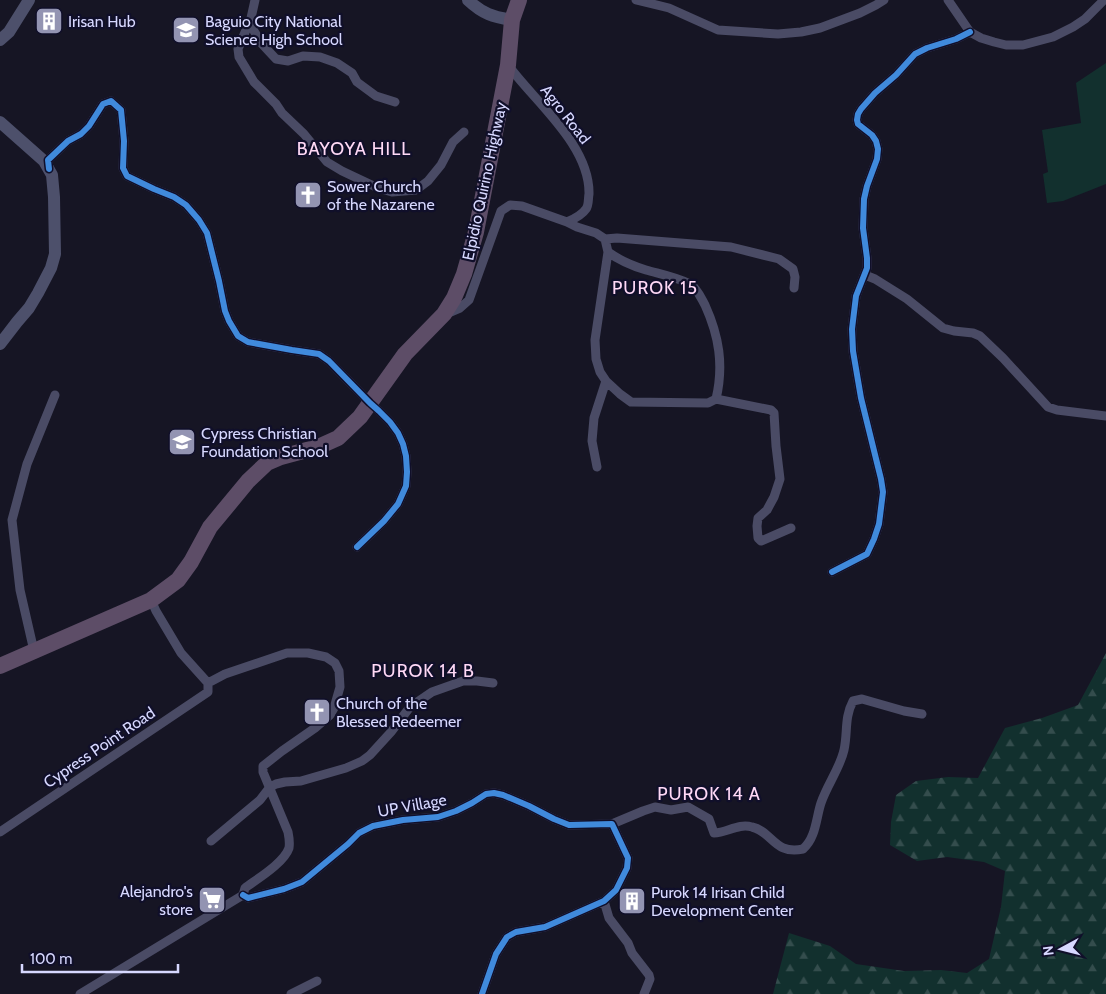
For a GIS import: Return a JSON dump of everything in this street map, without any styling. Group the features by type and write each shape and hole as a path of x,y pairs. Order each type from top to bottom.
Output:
{"highway":[{"name":"Elpidio Quirino Highway","path":"0,666 151,600 178,580 191,562 210,527 260,469 267,463 282,457 318,447 338,438 360,417 416,341 444,314 454,298 464,274 476,232 508,65 512,20 519,0"}],"street":[{"path":"0,40 8,32 29,0"},
{"path":"255,0 251,18 238,49 241,62 254,82 304,134 327,162 378,188 392,192 416,190 428,181 453,142 464,132"},
{"path":"468,0 485,13 494,17 512,20"},
{"path":"636,0 669,8 718,30 778,34 820,28 884,0"},
{"path":"948,0 970,32 981,38 1006,45 1023,45 1052,37 1085,19 1104,0"},
{"path":"251,18 254,31 262,44 276,58 288,61 303,56 311,56 337,63 352,73 357,82 376,96 395,102"},
{"path":"832,572 867,554 879,524 883,492 861,398 852,338 855,302 867,268 863,228 864,199 877,159 878,149 872,135 858,124 858,114 875,92 896,75 915,54 970,32"},
{"name":"Agro Road","path":"508,65 568,137 581,158 589,184 588,206 585,211 567,222"},
{"path":"0,344 29,308 52,268 56,254 53,181 48,160 68,141 81,134 89,126 103,104 111,101 121,110 124,141 123,168 127,176 154,190 174,197 186,205 207,233 225,311 238,336 248,342 320,354 390,422 398,433 406,456 406,486 394,510 357,547"},
{"path":"0,122 44,161 49,169"},
{"path":"444,314 460,308 469,300 501,211 510,205 522,206 567,222 596,233 604,239 731,247 779,259 792,269 795,277 794,288"},
{"path":"604,239 608,252 595,340 596,359 600,372 606,381 631,402 708,404 716,398 719,386 720,364 718,344 713,325 701,296 692,285 682,280 644,269 616,258 608,252"},
{"path":"865,275 907,299 943,328 974,333 980,336 1004,358 1048,406 1058,410 1106,416"},
{"path":"597,467 592,441 594,418 606,381"},
{"path":"34,651 20,590 12,520 27,464 55,395"},
{"path":"716,398 771,410 774,413 780,479 768,510 758,518 758,538 761,541 791,528"},
{"path":"80,994 243,895 244,888 281,859 286,853 290,842 288,832 262,768 265,763 315,728 330,715 340,687 339,672 335,663 326,657 308,653 287,653 225,674 208,683 181,653 151,600"},
{"path":"211,841 260,800 270,787 285,782 301,782 354,765 370,755 410,707 432,692 466,680 493,683"},
{"name":"Cypress Point Road","path":"0,832 208,692 208,683"},
{"path":"482,994 494,959 507,937 516,932 545,927 604,901 616,890 627,868 628,858 612,824 655,807 671,810 688,807 709,819 714,833 737,826 753,827 782,848 790,850 803,849 810,841 826,790 841,761 845,746 847,716 853,701 862,699 922,714"},
{"name":"UP Village","path":"243,895 248,898 264,895 302,882 359,834 373,826 404,820 438,817 456,811 486,794 503,795 569,825 612,824"},
{"path":"604,901 609,918 628,943 632,954 649,975 650,979 644,994"},
{"path":"291,994 317,981"}],"green space":[{"path":"1106,63 1106,184 1063,201 1047,203 1043,174 1048,172 1042,130 1081,123 1076,83"},
{"path":"1106,653 1106,994 773,994 789,933 830,946 856,964 904,971 941,970 967,973 989,959 1001,907 1005,871 984,862 947,857 917,861 890,845 891,822 896,795 916,781 948,777 978,778 1005,728 1042,718 1078,705"}],"cycle path":[{"path":"832,572 867,554 879,524 883,492 861,398 853,351 852,329 856,296 867,268 863,228 864,199 877,159 878,149 872,135 858,124 858,114 875,93 896,75 915,54 970,32"},
{"path":"49,169 48,160 68,141 81,134 89,126 103,104 111,101 121,110 124,141 123,168 127,176 174,197 186,205 207,233 225,311 238,336 248,342 319,354 329,361 390,422 403,444 406,456 406,486 398,504 384,521 357,547"},
{"path":"243,895 248,898 284,889 302,882 359,833 373,826 403,820 438,817 456,811 486,794 503,795 569,825 612,824 628,858 627,868 616,890 604,901 545,927 516,932 507,937 496,954 482,994"}],"place":[{"name":"Irisan Hub","path":"49,21"},
{"name":"Baguio City National Science High School","path":"186,30"},
{"name":"Sower Church of the Nazarene","path":"308,195"},
{"name":"Cypress Christian Foundation School","path":"182,442"},
{"name":"Church of the Blessed Redeemer","path":"317,712"},
{"name":"Alejandro's store","path":"212,900"},
{"name":"Purok 14 Irisan Child Development Center","path":"632,901"}],"district":[{"name":"BAYOYA HILL","path":"354,149"},
{"name":"PUROK 15","path":"655,288"},
{"name":"PUROK 14 B","path":"423,671"},
{"name":"PUROK 14 A","path":"709,794"}]}
